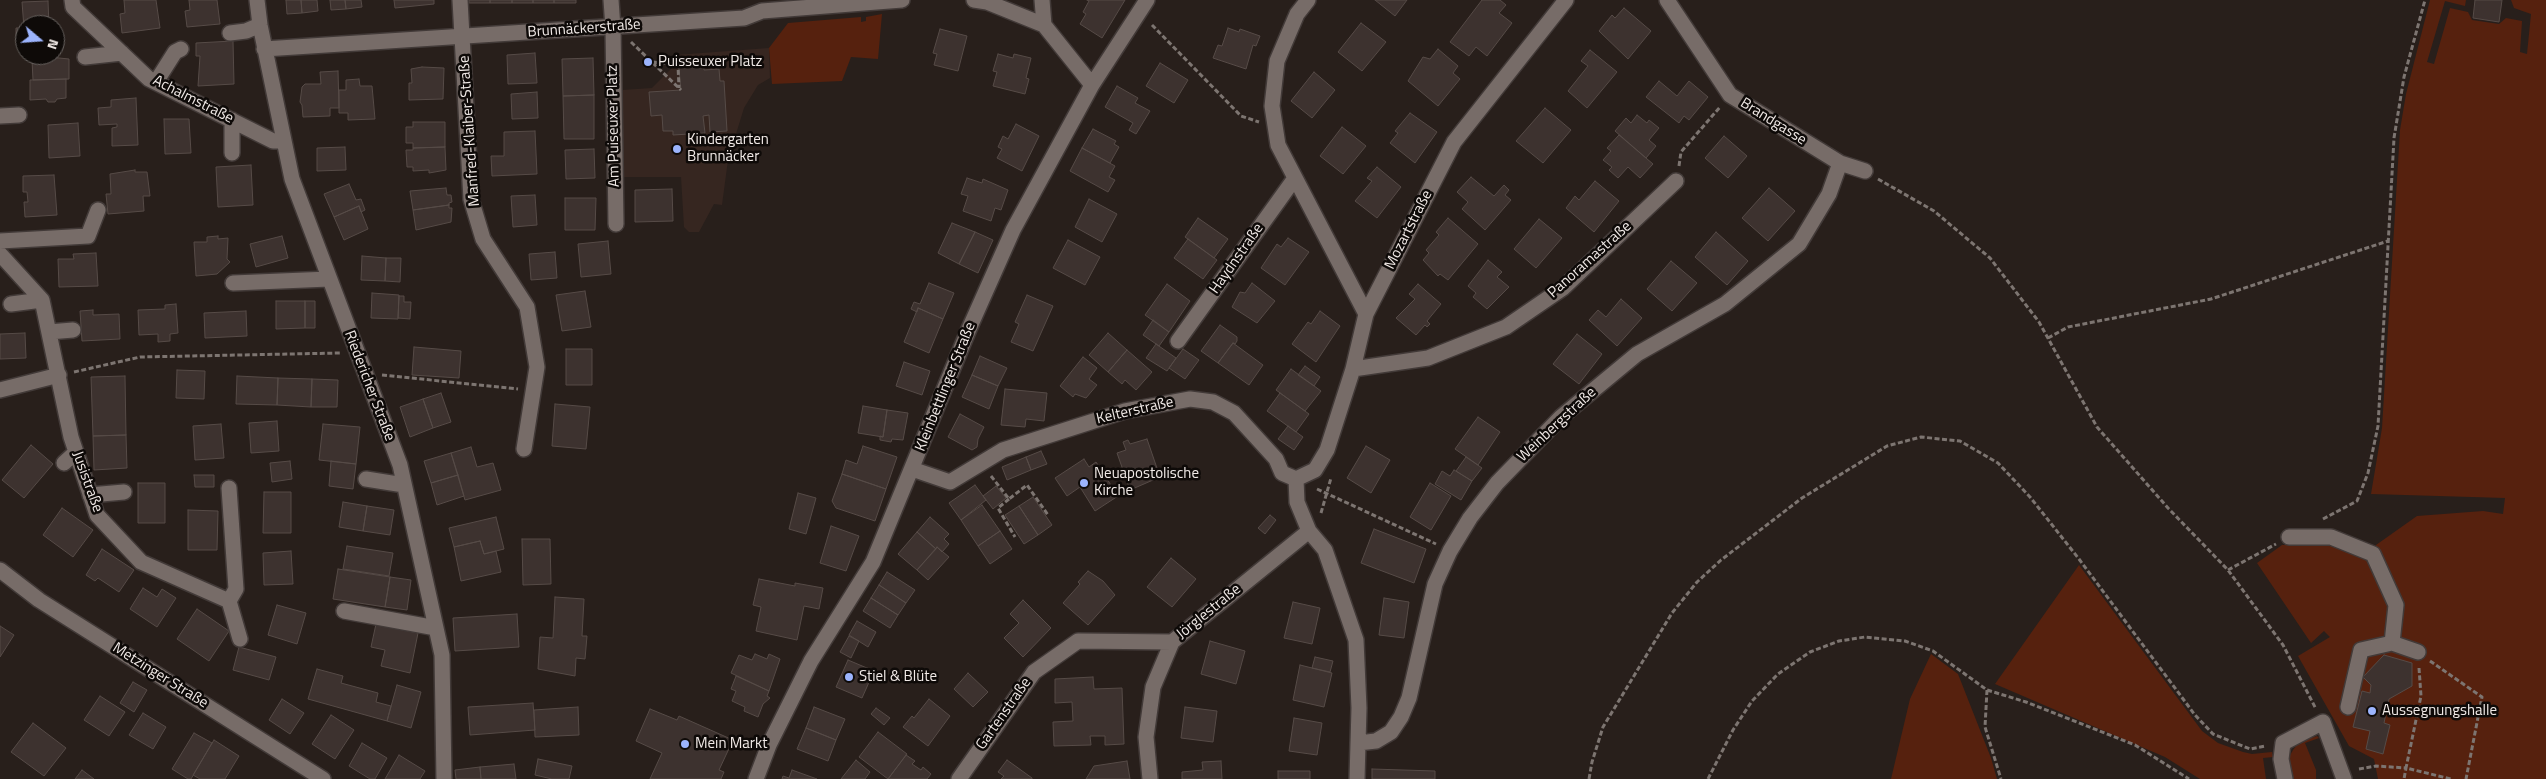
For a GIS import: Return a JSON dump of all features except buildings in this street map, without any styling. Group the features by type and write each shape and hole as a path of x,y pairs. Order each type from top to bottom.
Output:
{"street":[{"name":"Achalmstraße","path":"72,0 73,7 149,78 273,141 284,141"},
{"name":"Riedericher Straße","path":"257,0 264,49 292,179 400,465 442,655 444,779"},
{"name":"Manfred-Klaiber-Straße","path":"460,0 471,199 482,239 528,307 536,367 524,449"},
{"name":"Am Puiseuxer Platz","path":"610,0 613,28 616,224"},
{"name":"Brunnäckerstraße","path":"264,49 613,28 744,18 761,6 902,0"},
{"path":"974,0 987,2 1044,25 1092,85"},
{"path":"1042,0 1044,25"},
{"path":"1308,0 1297,14 1278,61 1272,106 1278,145 1366,314"},
{"name":"Mozartstraße","path":"1296,478 1315,470 1327,450 1353,370 1366,314 1454,142 1566,0"},
{"name":"Brandgasse","path":"1667,0 1730,95 1840,163 1865,171"},
{"name":"Kleinbettlinger Straße","path":"756,779 768,745 811,661 872,562 969,329 1013,230 1092,85 1143,6"},
{"path":"230,33 246,31 260,25"},
{"path":"156,82 175,52 181,49"},
{"path":"85,57 122,53"},
{"path":"0,116 19,115"},
{"path":"232,120 232,153"},
{"name":"Weinbergstraße","path":"1358,743 1376,741 1391,732 1401,717 1409,698 1435,584 1450,551 1470,518 1497,483 1561,417 1637,354 1725,304 1799,244 1829,194 1840,163"},
{"name":"Haydnstraße","path":"1178,341 1295,178"},
{"name":"Panoramastraße","path":"1353,370 1428,358 1506,327 1563,288 1676,181"},
{"path":"0,241 88,236 98,210"},
{"path":"0,254 42,300"},
{"path":"233,283 329,279"},
{"path":"11,304 42,300"},
{"name":"Jusistraße","path":"42,300 76,452 97,515 141,562 229,601"},
{"path":"49,332 72,330"},
{"path":"0,390 59,375"},
{"name":"Kelterstraße","path":"912,469 950,482 1003,450 1124,411 1190,399 1213,402 1234,413 1276,459 1282,473 1296,478"},
{"path":"64,463 76,452"},
{"path":"1296,478 1298,502 1309,530 1325,550 1356,640 1359,674 1357,779"},
{"path":"366,479 404,484"},
{"path":"229,488 236,589 229,601 240,639"},
{"path":"90,495 124,492"},
{"name":"Jörglestraße","path":"1150,779 1146,737 1153,687 1172,642 1309,530"},
{"path":"2288,537 2331,537 2373,554 2396,605 2392,643"},
{"name":"Metzinger Straße","path":"0,570 40,600 323,779"},
{"path":"344,611 436,628"},
{"name":"Gartenstraße","path":"959,779 1034,672 1078,641 1172,642"},
{"path":"2348,707 2361,650 2392,643 2418,652"},
{"path":"2285,779 2281,759 2283,742 2323,722 2344,776"}],"path":[{"path":"2314,524 2356,501 2368,473 2378,426 2394,138 2404,77 2425,0"},
{"path":"1143,6 1241,116 1276,128"},
{"path":"627,38 680,89 678,65 652,62"},
{"path":"1676,181 1681,152 1730,95"},
{"path":"1865,171 1934,211 1990,258 2039,322 2097,427 2168,508 2228,570 2283,645 2323,722"},
{"path":"2048,338 2068,327 2211,299 2388,241"},
{"path":"59,375 140,357 357,352"},
{"path":"364,373 533,391"},
{"path":"1589,779 1592,762 1603,727 1672,613 1697,582 1721,560 1802,498 1887,446 1921,437 1960,441 1998,463 2030,497 2195,715 2213,734 2250,749 2283,742"},
{"path":"982,464 1009,499"},
{"path":"1015,537 998,508 1027,485 1048,515"},
{"path":"1326,493 1450,551"},
{"path":"2228,570 2288,537"},
{"path":"1708,779 1733,730 1752,701 1778,674 1810,652 1838,641 1865,637 1904,641 1933,651 1987,690 2026,702 2135,746 2189,779"},
{"path":"2404,779 2421,696 2418,652"},
{"path":"2418,652 2482,697 2466,779"},
{"path":"1987,690 1984,727 2001,779"},
{"path":"2344,776 2376,766 2406,768 2451,779"}],"shaded area":[{"path":"2430,0 2466,0 2465,6 2445,1 2427,62 2434,64 2450,8 2468,12 2472,20 2499,24 2506,18 2522,21 2520,52 2527,54 2531,14 2514,8 2511,0 2546,0 2546,779 2378,779 2374,759 2349,746 2298,656 2330,637 2324,631 2311,643 2257,563 2282,545 2320,544 2339,546 2370,560 2376,545 2417,516 2483,511 2503,514 2505,498 2371,494 2382,428 2400,130 2406,94"},
{"path":"882,14 878,59 851,57 842,81 772,84 769,48 788,23 861,17 861,22 866,21 866,17"},
{"name":"Kindergarten Brunnäcker","path":"769,48 770,78 758,85 744,108 728,160 722,205 714,204 699,232 689,232 684,227 681,177 622,177 622,90 652,88 671,69 675,55"},
{"path":"2079,565 2202,731 2218,743 2243,752 2252,754 2272,752 2273,757 2263,758 2266,779 2200,779 2165,757 1995,684"},
{"path":"1931,654 1958,674 1991,758 1997,779 1891,779 1910,699"},
{"path":"2317,736 2319,738 2305,743 2316,770 2316,779 2293,779 2289,757 2299,742"}],"place":[{"name":"Puisseuxer Platz","path":"648,62"},
{"name":"Kindergarten Brunnäcker","path":"677,149"},
{"name":"Neuapostolische Kirche","path":"1084,483"},
{"name":"Stiel & Blüte","path":"849,677"},
{"name":"Aussegnungshalle","path":"2372,711"},
{"name":"Mein Markt","path":"685,744"}]}
